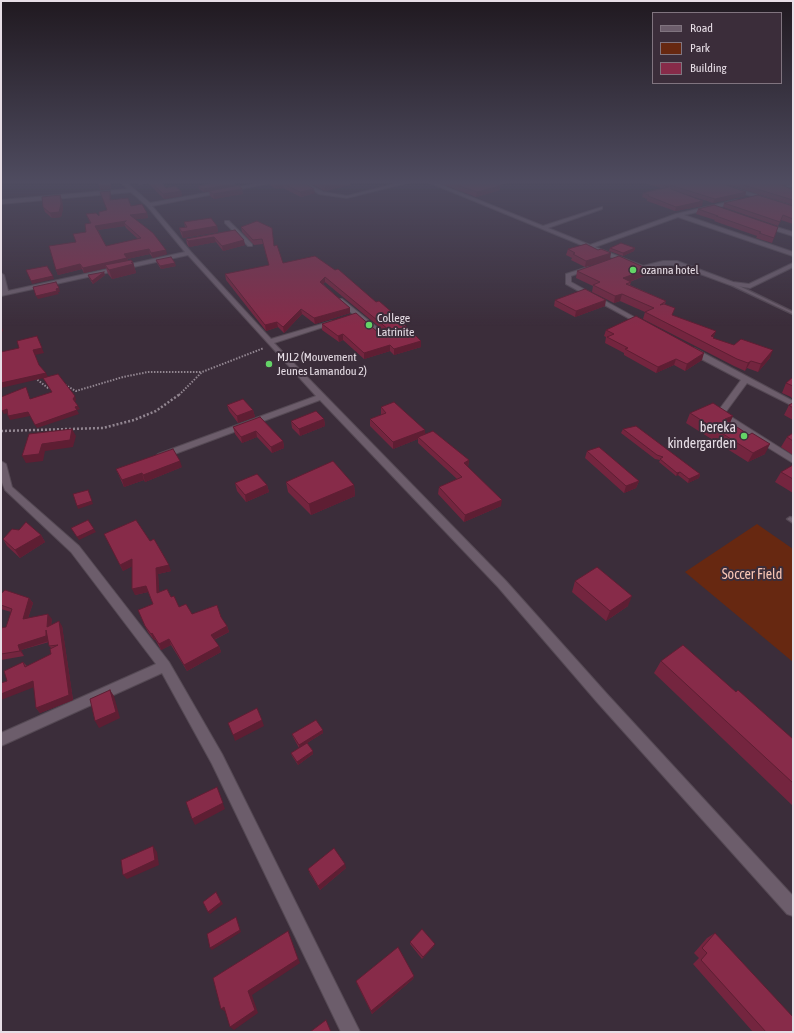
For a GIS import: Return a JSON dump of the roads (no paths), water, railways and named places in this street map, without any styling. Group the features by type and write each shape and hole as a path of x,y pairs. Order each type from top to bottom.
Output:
{"street":[{"path":"173,230 184,242 189,253 270,343 502,584 602,698 793,908"},
{"path":"549,230 642,268 663,263 676,263 732,284 750,286 793,265"},
{"path":"589,247 637,230"},
{"path":"721,230 793,254"},
{"path":"230,233 237,232 250,245"},
{"path":"1,275 3,294 189,253"},
{"path":"619,259 568,275 568,284 650,328"},
{"path":"336,296 349,317 386,338"},
{"path":"270,343 349,317"},
{"path":"684,346 793,404"},
{"path":"746,379 720,414 793,460"},
{"path":"150,460 321,397"},
{"path":"1,464 8,488 74,549 165,666 217,759 351,1032"},
{"path":"1,740 165,666"}],"lane":[{"path":"732,284 793,313"}],"place":[{"name":"ozanna hotel","path":"633,270"},
{"name":"College Latrinite","path":"369,325"},
{"name":"MJL2 (Mouvement Jeunes Lamandou 2)","path":"269,364"},
{"name":"bereka kindergarden","path":"744,436"}],"park label":[{"name":"Soccer Field","path":"752,575"}]}
